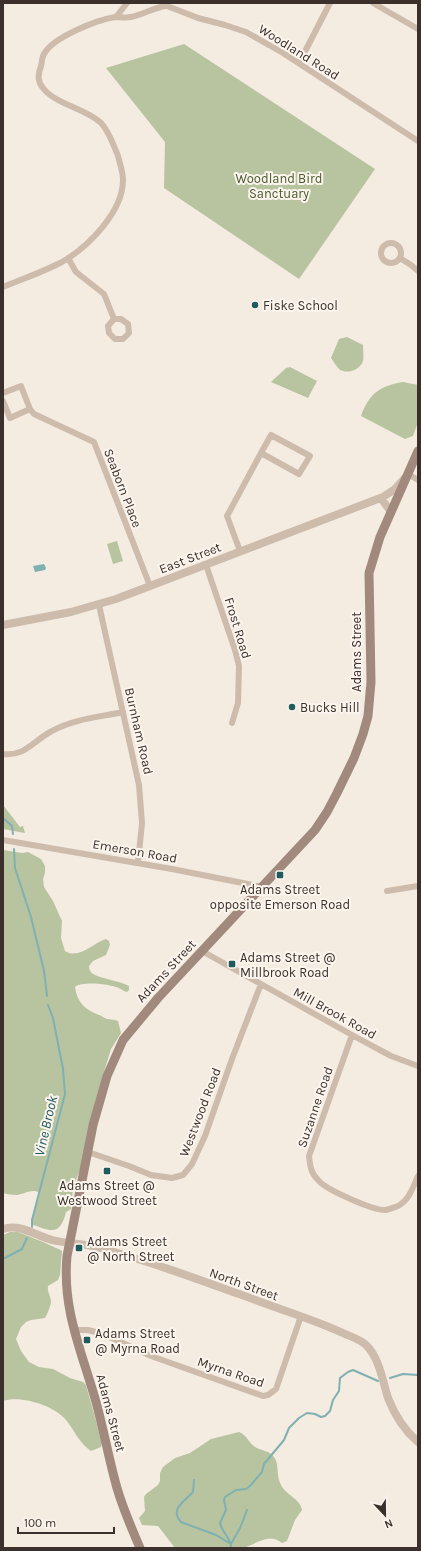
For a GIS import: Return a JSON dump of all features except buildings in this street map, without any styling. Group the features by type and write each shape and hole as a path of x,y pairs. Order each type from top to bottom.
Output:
{"main road":[{"name":"Adams Street","path":"140,1548 120,1498 96,1404 69,1313 66,1288 66,1267 69,1243 93,1125 107,1076 123,1040 158,998 315,830 327,812 354,758 368,716 371,682 369,573 380,537 418,451"}],"street":[{"path":"116,17 127,3"},
{"path":"299,64 330,3"},
{"path":"373,3 417,26"},
{"path":"3,287 61,262 76,253 92,238 110,216 118,202 123,184 123,176 117,155 106,130 100,122 84,112 52,97 44,90 38,78 44,54 53,44 84,27 116,17 131,17 162,4"},
{"name":"Woodland Road","path":"162,4 191,16 246,32 299,64 418,141"},
{"path":"68,258 76,272 104,294 114,319"},
{"path":"400,258 418,271"},
{"path":"3,393 21,386 30,409 10,418 3,401"},
{"name":"Seaborn Place","path":"30,409 38,416 94,442 150,586"},
{"path":"240,551 227,516 261,453 271,435 310,456 300,474 261,453"},
{"path":"408,474 418,480"},
{"name":"East Street","path":"3,625 57,615 99,605 150,586 381,498 395,489 408,474"},
{"path":"381,498 391,512"},
{"name":"Frost Road","path":"206,565 239,666 238,703 232,722"},
{"name":"Burnham Road","path":"99,605 140,793 142,823 138,863"},
{"path":"3,754 12,755 28,748 50,731 62,726 123,712"},
{"name":"Emerson Road","path":"3,840 138,863 263,887"},
{"path":"387,891 418,886"},
{"name":"Mill Brook Road","path":"202,951 391,1056 418,1066"},
{"name":"Westwood Road","path":"88,1152 151,1175 172,1178 184,1174 192,1164 205,1136 232,1059 261,984"},
{"name":"Suzanne Road","path":"352,1035 309,1156 310,1167 313,1174 320,1183 333,1191 366,1206 386,1210 397,1206 411,1194 418,1176"},
{"name":"North Street","path":"3,1229 16,1228 50,1239 91,1246 117,1253 301,1316 325,1325 367,1345 379,1368 396,1416 409,1434 418,1442"},
{"name":"Myrna Road","path":"74,1330 88,1330 103,1334 151,1356 263,1396 268,1395 276,1389 301,1316"}],"green space":[{"name":"Woodland Bird Sanctuary","path":"184,44 375,169 299,279 164,188 165,142 106,68"},
{"path":"347,337 363,345 363,361 359,367 353,371 346,372 339,369 331,358 339,339"},
{"path":"290,367 317,381 308,398 271,382 286,368"},
{"path":"403,382 418,385 418,422 413,436 405,439 361,416 364,408 376,392 387,386"},
{"path":"117,541 123,561 113,564 107,544"},
{"path":"3,805 20,827 23,826 25,833 3,829"},
{"path":"3,850 22,853 28,852 41,859 45,866 43,879 44,887 53,901 62,921 61,938 65,951 70,953 81,952 106,939 109,941 110,945 106,955 93,961 89,966 90,970 97,976 129,986 129,990 127,992 116,987 101,984 83,984 75,987 80,1002 86,1008 106,1019 118,1021 121,1033 111,1049 99,1088 87,1132 82,1164 73,1188 71,1209 66,1212 61,1225 57,1229 53,1230 44,1229 31,1224 40,1193 31,1191 17,1195 3,1193"},
{"path":"10,1232 20,1233 62,1251 60,1275 58,1280 48,1286 51,1302 46,1317 26,1322 21,1327 16,1339 21,1351 29,1362 39,1367 53,1369 70,1378 83,1382 86,1385 102,1443 101,1447 91,1451 80,1441 66,1420 53,1410 27,1400 10,1399 3,1401 3,1235"},
{"path":"239,1432 244,1435 255,1447 270,1453 274,1457 277,1463 282,1487 301,1506 302,1510 295,1520 287,1541 282,1543 271,1538 246,1547 233,1549 175,1548 158,1526 142,1525 139,1518 145,1511 144,1497 158,1485 160,1481 160,1473 163,1467 175,1458 190,1453 211,1439"}],"water":[{"path":"44,564 46,568 45,570 35,572 33,566"}],"waterway":[{"name":"Vine Brook","path":"3,818 12,826 13,834"},
{"name":"Vine Brook","path":"14,849 15,868 31,917 44,971 47,996"},
{"name":"Vine Brook","path":"32,1227 32,1220 65,1094 63,1069 53,1018 48,1005"},
{"name":"Vine Brook","path":"3,1259 22,1249 27,1238"},
{"path":"231,1548 230,1541 220,1523 226,1510 224,1500 225,1497 236,1490 246,1489 250,1486 262,1472 264,1464 284,1440 289,1428 299,1418 307,1413 315,1414 321,1417 325,1416 330,1411 333,1400 339,1391 340,1378 353,1370 378,1381"},
{"path":"390,1378 403,1374 418,1375"},
{"path":"194,1480 193,1492 177,1509 178,1517 181,1522 216,1535 231,1544 240,1528 247,1510"}],"place":[{"name":"Fiske School","path":"255,305"},
{"name":"Bucks Hill","path":"292,707"},
{"name":"Adams Street opposite Emerson Road","path":"280,875"},
{"name":"Adams Street @ Millbrook Road","path":"232,964"},
{"name":"Adams Street @ Westwood Street","path":"107,1171"},
{"name":"Adams Street @ North Street","path":"79,1248"},
{"name":"Adams Street @ Myrna Road","path":"87,1340"}]}
